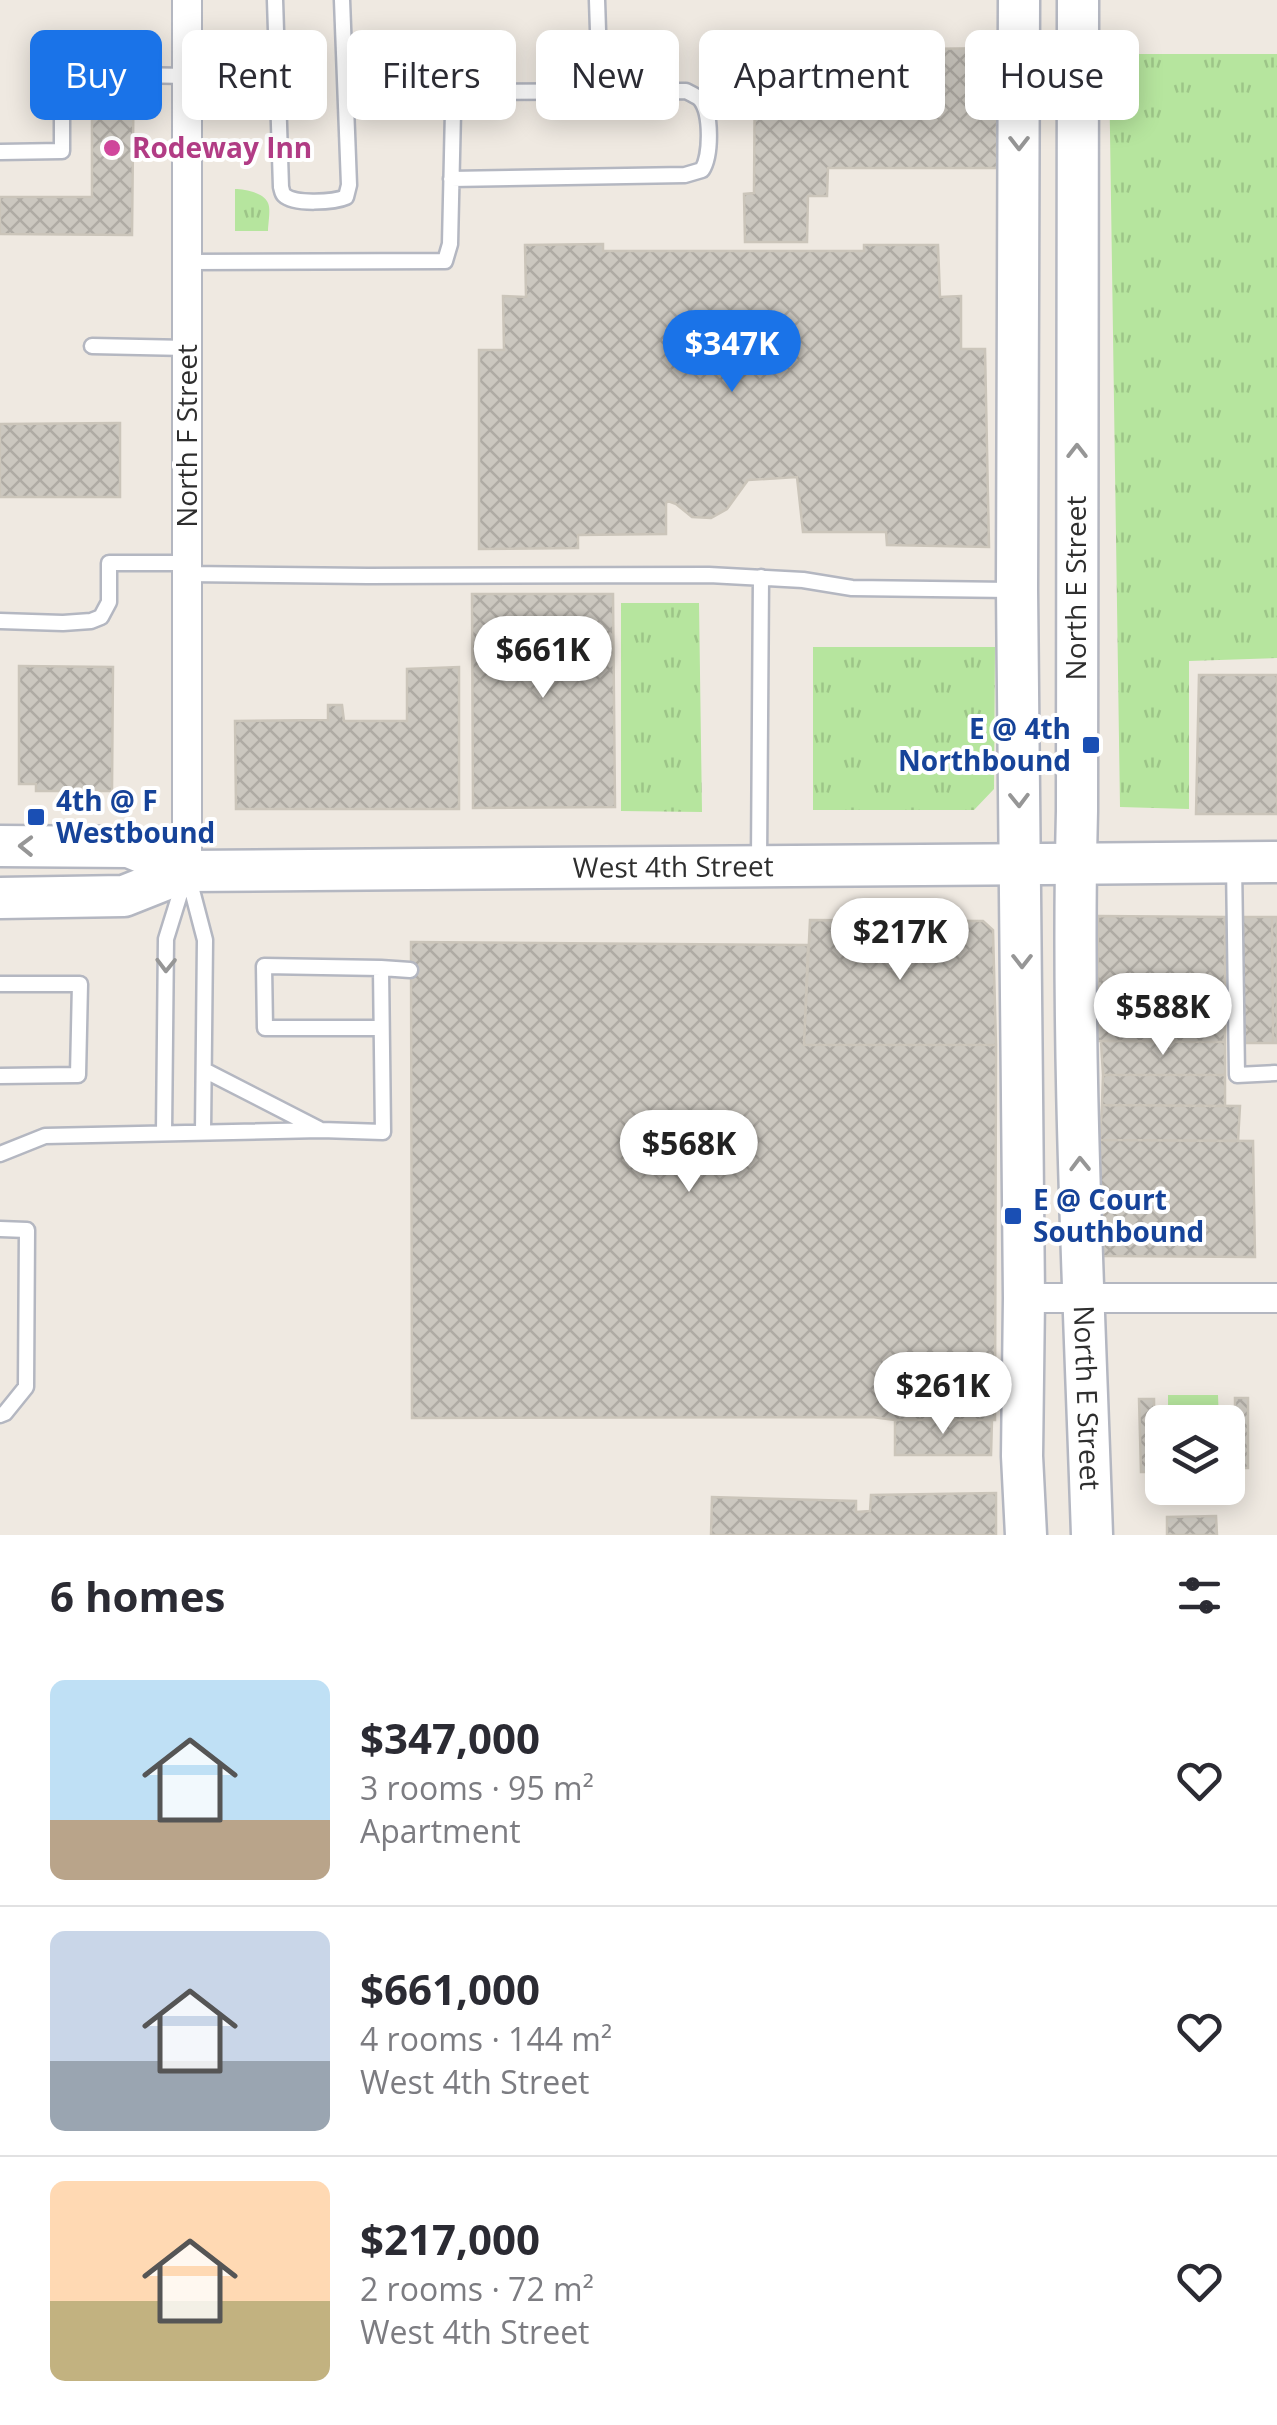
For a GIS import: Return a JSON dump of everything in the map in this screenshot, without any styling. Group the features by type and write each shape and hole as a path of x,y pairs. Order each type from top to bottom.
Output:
{"main road":[{"name":"North E Street","path":"1019,0 1017,1298 1026,1535"},
{"name":"North E Street","path":"1078,0 1074,926 1092,1535"},
{"name":"West 4th Street","path":"0,846 129,847 187,871"},
{"name":"West 4th Street","path":"0,898 124,896 187,871 1277,862"}],"street":[{"name":"North F Street","path":"187,0 187,30"},
{"name":"North F Street","path":"187,120 187,871"},
{"path":"1017,1298 1277,1298"}],"lane":[{"path":"275,0 281,187 291,199 334,202 346,197 350,185 342,0"},
{"path":"598,0 599,30"},
{"path":"0,152 62,151 62,74 182,76"},
{"path":"451,179 685,175 702,170 708,159 707,113 699,98 679,91"},
{"path":"187,262 446,261 450,244 453,110 459,99 472,92 536,92"},
{"path":"92,346 187,348"},
{"path":"0,621 64,623 101,617 109,602 109,563 352,576 761,577 852,588 1017,589"},
{"path":"759,866 761,577"},
{"path":"1234,863 1237,1075 1275,1073"},
{"path":"187,871 205,940 203,1132"},
{"path":"164,1132 166,939 187,871"},
{"path":"382,1028 265,1028 264,966 410,970"},
{"path":"0,1154 45,1136 383,1132 381,968"},
{"path":"0,984 80,984 78,1074 0,1076"},
{"path":"204,1070 321,1130"},
{"path":"0,1229 27,1230 26,1387 0,1415"}],"green space":[{"path":"1139,54 1277,54 1277,658 1189,661 1189,809 1120,807 1110,120 1139,120"},
{"path":"235,189 254,192 266,200 268,231 235,231"},
{"path":"621,603 699,603 702,812 621,811"},
{"path":"813,647 995,647 994,789 974,810 813,810"},
{"path":"1168,1395 1218,1395 1218,1405 1168,1405"}],"building":[{"path":"965,48 965,120 997,120 997,168 828,168 827,196 808,196 807,242 745,242 744,194 754,193 755,120 945,120 945,49"},
{"name":"Rodeway Inn","path":"92,120 133,120 132,235 0,234 0,197 92,197"},
{"path":"603,244 603,251 864,251 864,245 938,245 940,297 961,296 961,349 985,349 989,547 887,545 886,532 803,532 797,477 748,480 727,509 711,518 692,517 668,501 666,534 578,535 578,548 479,549 479,350 504,350 503,296 526,297 525,245"},
{"path":"120,423 120,497 0,497 0,424"},
{"path":"472,594 613,594 615,807 473,808"},
{"path":"19,666 113,667 112,791 36,791 36,784 19,784"},
{"path":"459,667 459,809 236,809 235,721 328,720 328,705 342,705 344,721 407,721 407,669"},
{"path":"1199,675 1277,675 1277,814 1196,814"},
{"path":"1098,916 1225,917 1225,1042 1097,1041"},
{"path":"1243,917 1272,917 1273,1043 1242,1043"},
{"path":"1272,917 1277,917 1277,1043 1273,1043"},
{"path":"810,920 983,921 993,930 996,1045 804,1045"},
{"path":"411,942 808,945 804,1045 996,1045 995,1420 412,1418"},
{"path":"1101,1041 1225,1042 1225,1075 1103,1075"},
{"path":"1103,1075 1225,1075 1225,1106 1102,1105"},
{"path":"1102,1105 1240,1106 1238,1141 1100,1140"},
{"path":"1100,1140 1253,1141 1255,1257 1102,1256"},
{"path":"1235,1398 1248,1398 1248,1468 1245,1405 1235,1405"},
{"path":"1139,1399 1154,1399 1154,1405 1145,1405 1145,1472 1141,1472"},
{"path":"895,1420 992,1420 991,1455 895,1455"},
{"path":"996,1493 996,1535 711,1535 712,1497 856,1501 856,1512 870,1511 871,1495"},
{"path":"1216,1516 1217,1535 1167,1535 1167,1517"}],"place":[{"name":"Rodeway Inn","path":"112,148"},
{"name":"E @ 4th Northbound","path":"1091,745"},
{"name":"4th @ F Westbound","path":"36,817"},
{"name":"E @ Court Southbound","path":"1013,1216"}]}
